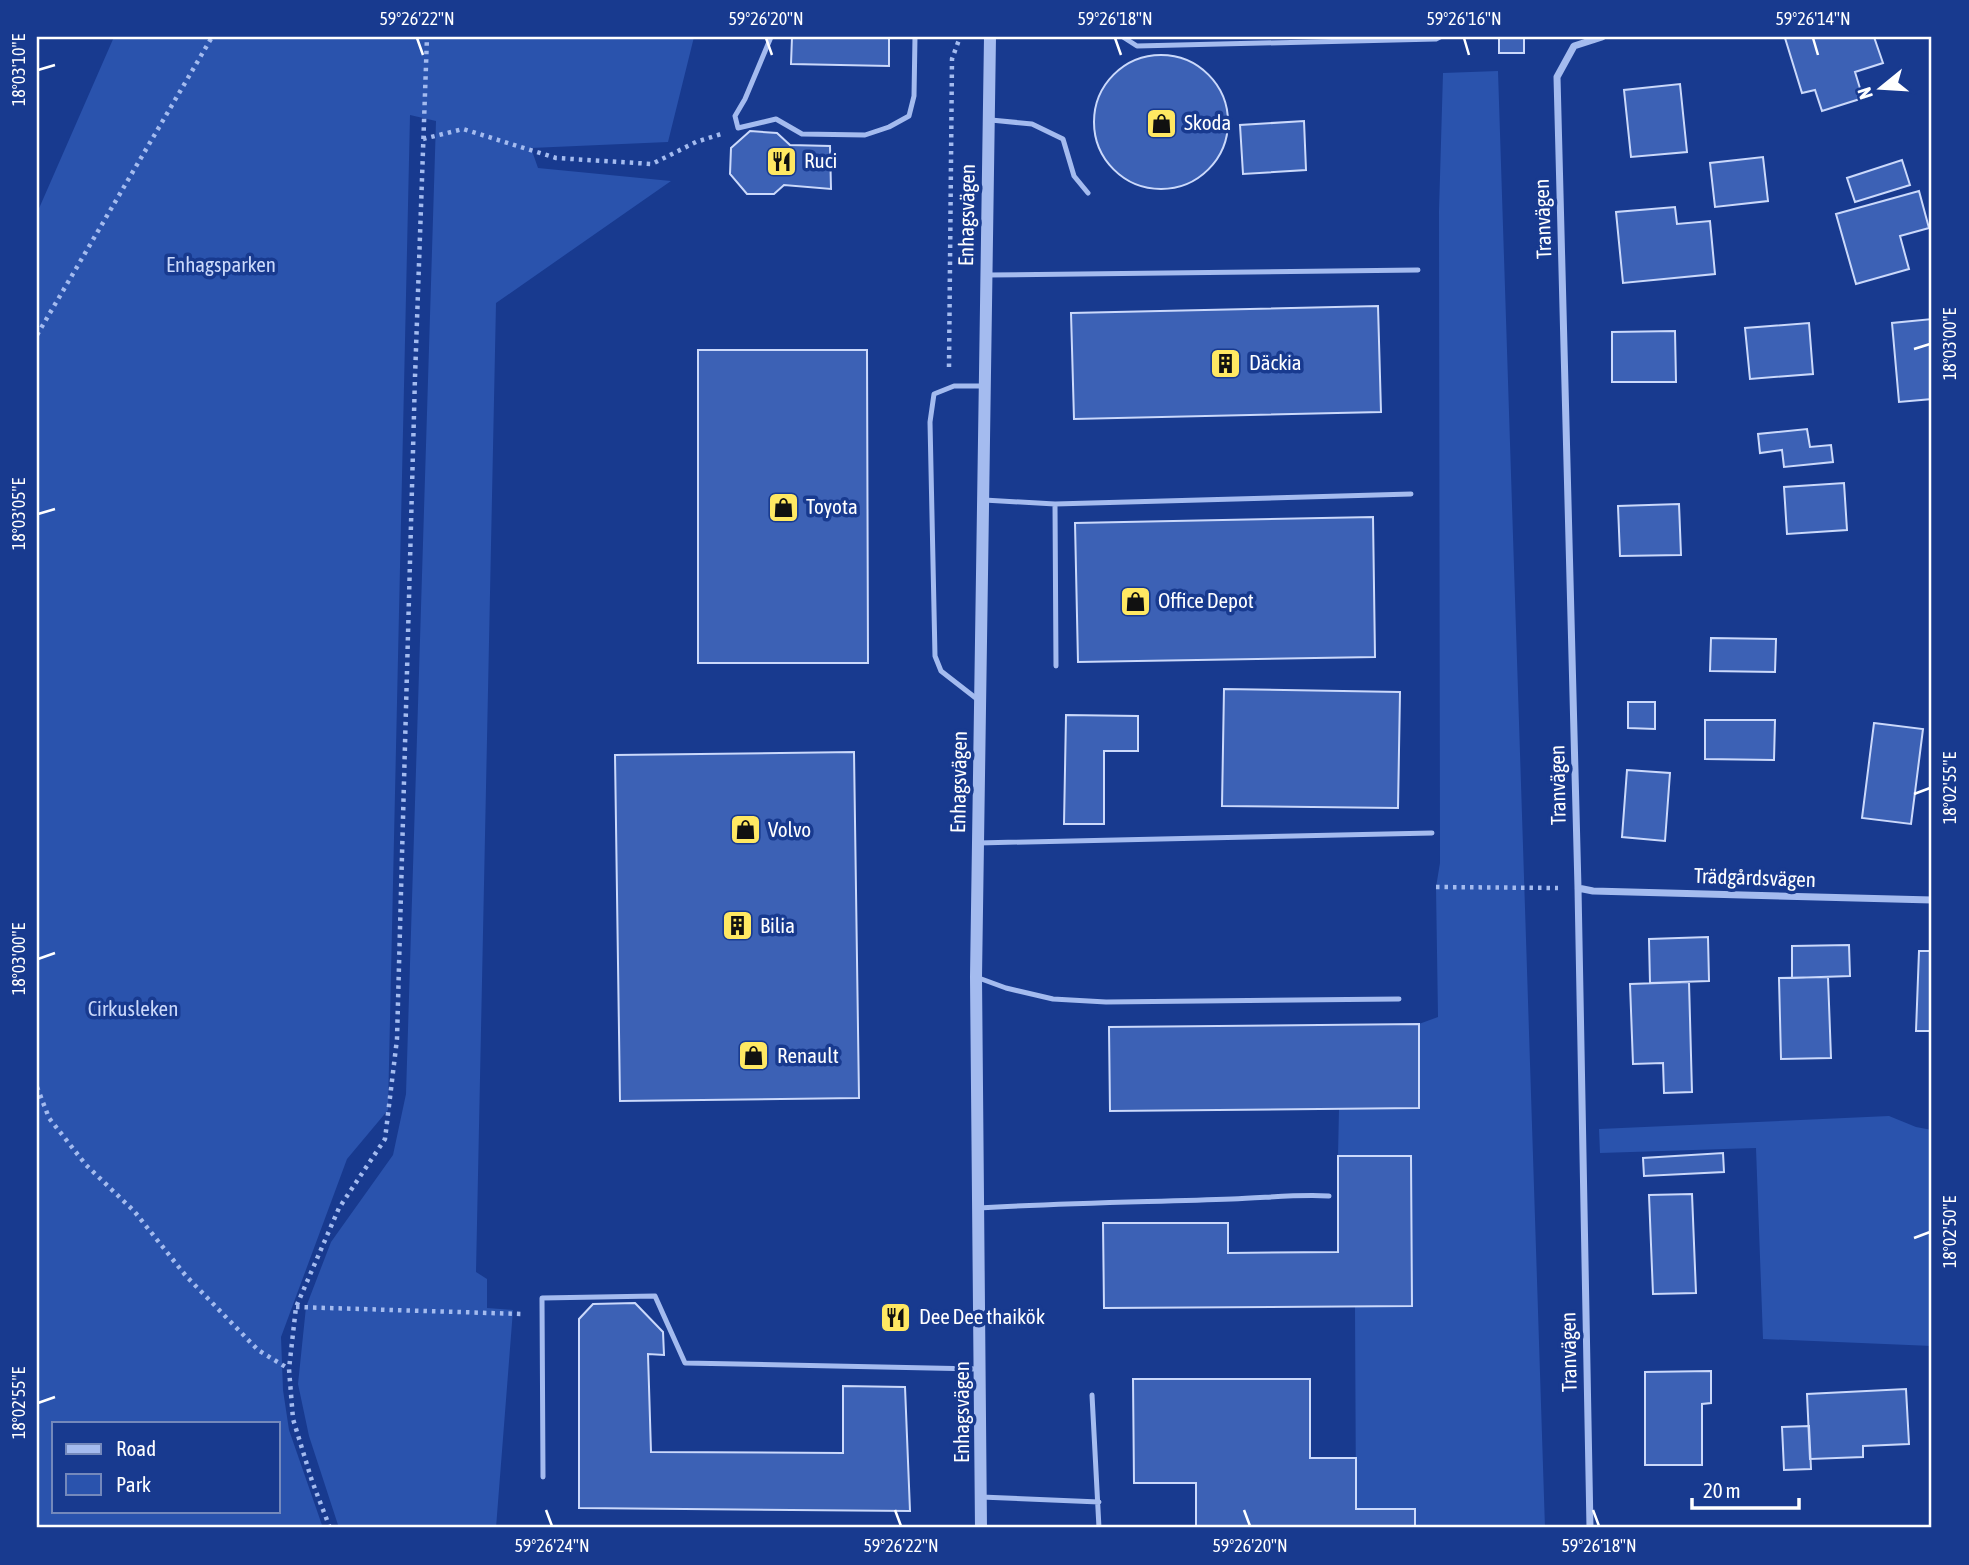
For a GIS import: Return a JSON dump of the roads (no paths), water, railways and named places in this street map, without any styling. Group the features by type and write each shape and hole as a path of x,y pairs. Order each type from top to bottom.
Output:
{"street":[{"name":"Enhagsvägen","path":"981,1528 976,977 990,37"},
{"name":"Tranvägen","path":"1590,1528 1578,888 1557,77 1574,46 1602,37"},
{"name":"Trädgårdsvägen","path":"1578,888 1593,891 1932,900"}],"lane":[{"path":"771,37 735,116 738,128 776,119 802,134 865,135 889,127 909,116 914,96 915,37"},
{"path":"1123,37 1137,46 1440,37"},
{"path":"988,120 1032,124 1063,139 1074,176 1088,193"},
{"path":"985,275 1418,270"},
{"path":"980,701 942,671 935,656 930,422 934,394 954,386 983,386"},
{"path":"982,500 1055,504 1411,494"},
{"path":"1055,504 1056,666"},
{"path":"978,843 1432,833"},
{"path":"976,977 1006,988 1053,999 1106,1002 1399,999"},
{"path":"979,1208 1302,1194 1329,1196"},
{"path":"543,1477 542,1298 655,1296 685,1363 981,1369"},
{"path":"1092,1395 1099,1528"},
{"path":"981,1497 1099,1502"}],"place":[{"name":"Skoda","path":"1161,123"},
{"name":"Ruci","path":"781,161"},
{"name":"Däckia","path":"1226,363"},
{"name":"Toyota","path":"783,507"},
{"name":"Office Depot","path":"1135,601"},
{"name":"Volvo","path":"745,830"},
{"name":"Bilia","path":"737,926"},
{"name":"Renault","path":"754,1056"},
{"name":"Dee Dee thaikök","path":"896,1317"}],"park label":[{"name":"Enhagsparken","path":"221,265"},
{"name":"Cirkusleken","path":"133,1009"}]}
